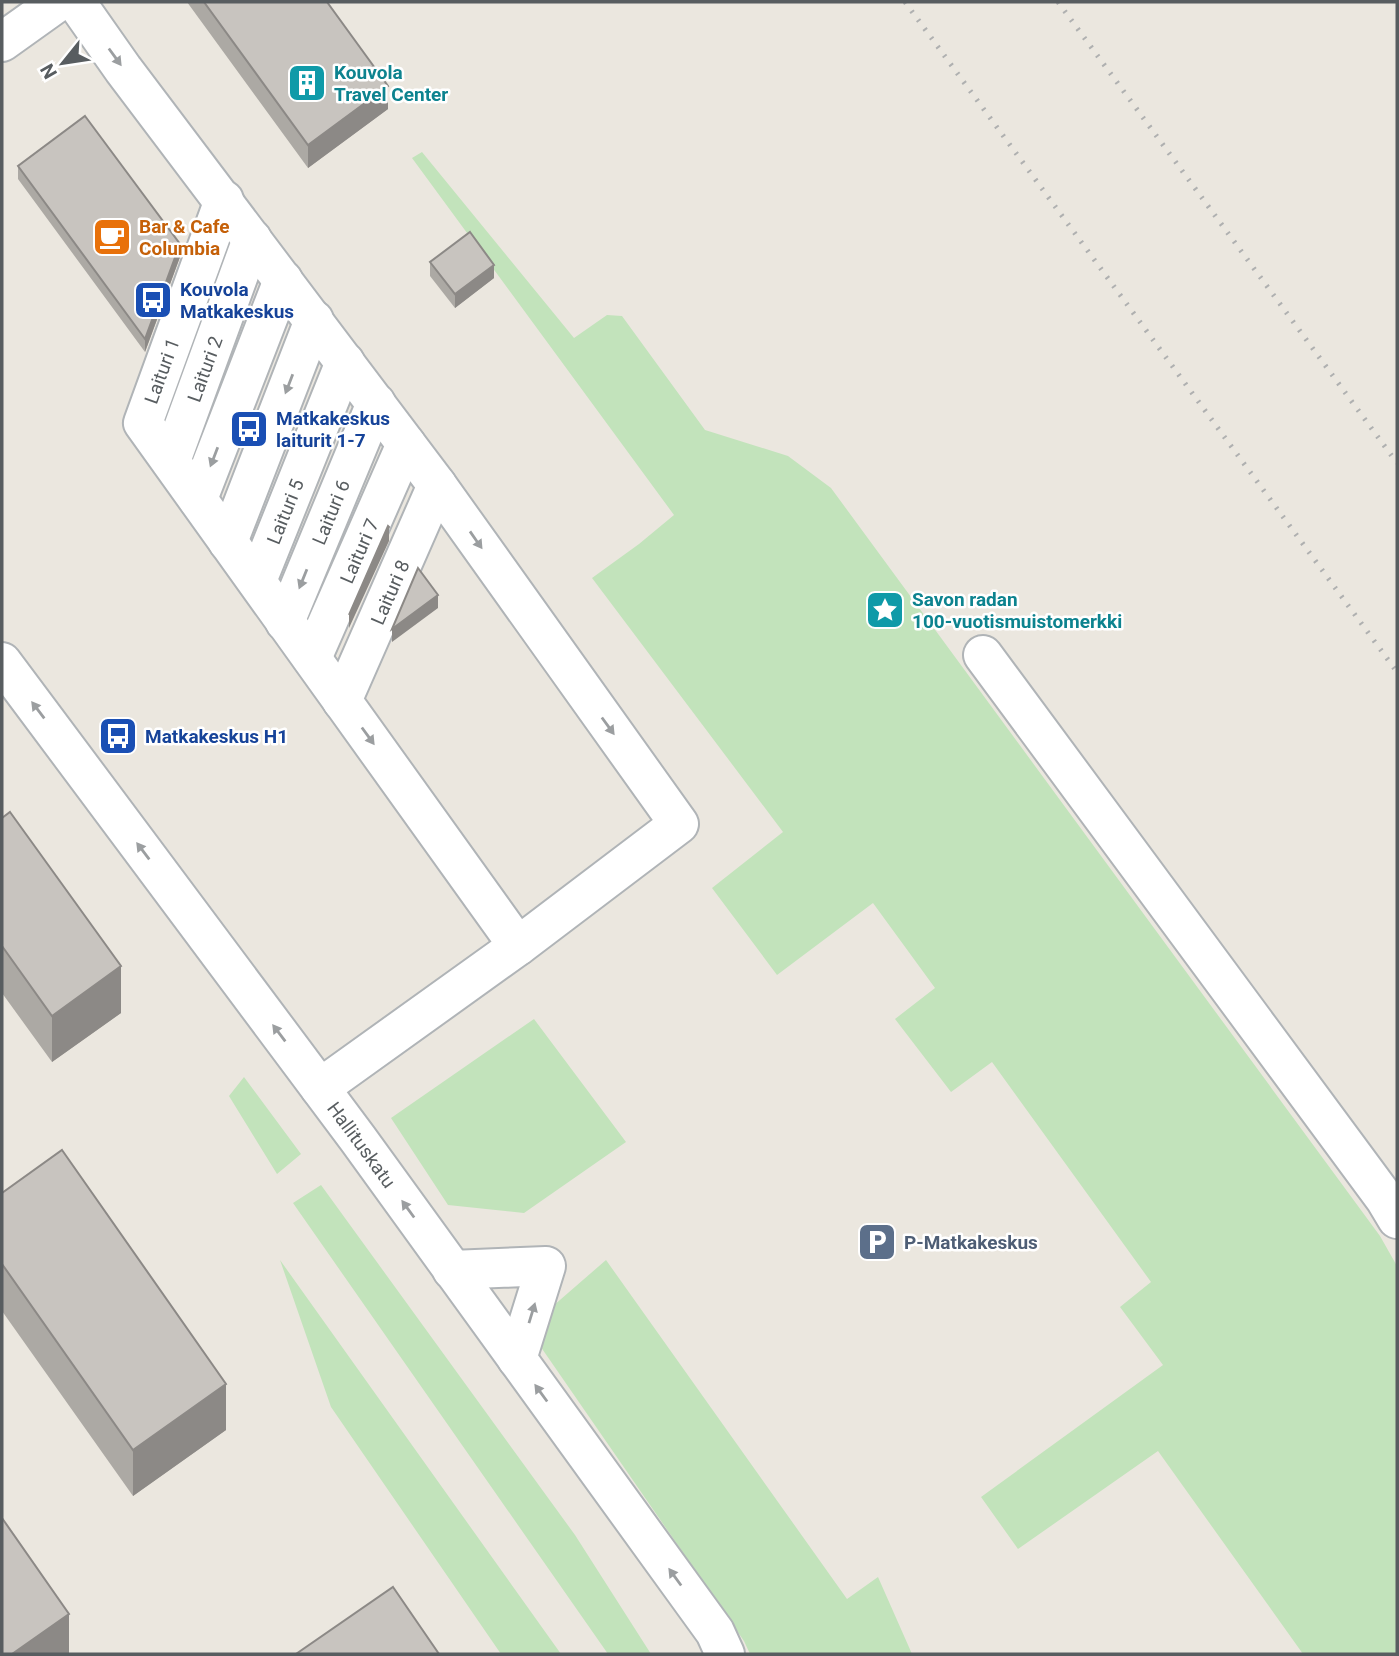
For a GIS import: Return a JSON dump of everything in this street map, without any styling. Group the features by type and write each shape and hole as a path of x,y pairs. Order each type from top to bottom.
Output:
{"street":[{"path":"2,42 58,2"},
{"path":"76,2 123,69 376,402 679,824 518,946 320,1088"},
{"name":"Laituri 1","path":"171,461 143,423 224,200"},
{"name":"Laituri 2","path":"171,461 252,239"},
{"path":"198,499 283,280"},
{"path":"228,542 314,320"},
{"name":"Laituri 5","path":"257,581 345,362"},
{"name":"Laituri 6","path":"285,622 376,402"},
{"name":"Laituri 7","path":"312,659 406,444"},
{"path":"171,461 518,946"},
{"name":"Laituri 8","path":"342,701 436,485"},
{"path":"983,654 1385,1199 1397,1219"},
{"name":"Hallituskatu","path":"2,662 320,1088 720,1643"},
{"path":"452,1270 546,1266 517,1359"}],"green space":[{"path":"422,152 574,338 607,315 622,316 705,430 788,456 831,488 1380,1236 1397,1266 1397,1654 1303,1654 1158,1451 1018,1549 981,1497 1163,1365 1120,1307 1151,1282 992,1062 951,1092 895,1019 935,988 873,903 777,975 712,888 783,832 592,578 674,515 412,158"},
{"path":"534,1019 626,1142 524,1213 448,1205 391,1118"},
{"path":"244,1077 301,1154 277,1174 229,1096"},
{"path":"321,1185 575,1535 651,1654 608,1654 293,1203"},
{"path":"280,1260 561,1654 501,1654 331,1407"},
{"path":"606,1260 847,1599 878,1577 912,1654 750,1654 744,1641 536,1340 553,1306"}],"building":[{"name":"Kouvola Travel Center","path":"204,2 327,2 388,86 308,145"},
{"name":"Bar & Cafe Columbia","path":"85,116 180,244 145,339 18,166"},
{"path":"470,232 494,265 455,294 430,262"},
{"path":"388,526 389,527 349,615"},
{"path":"418,568 438,595 392,629"},
{"path":"10,812 121,966 52,1016 2,946 2,818"},
{"path":"62,1150 226,1384 133,1450 2,1264 2,1193"},
{"path":"2,1518 69,1614 12,1654 2,1654"},
{"path":"393,1587 439,1654 296,1654"}],"railway":[{"path":"905,2 1397,672"},
{"path":"1058,2 1397,463"}],"place":[{"name":"Kouvola Travel Center","path":"307,83"},
{"name":"Bar & Cafe Columbia","path":"112,237"},
{"name":"Kouvola Matkakeskus","path":"153,300"},
{"name":"Matkakeskus laiturit 1-7","path":"249,429"},
{"name":"Savon radan 100-vuotismuistomerkki","path":"885,610"},
{"name":"Matkakeskus H1","path":"118,736"},
{"name":"P-Matkakeskus","path":"877,1242"}]}
